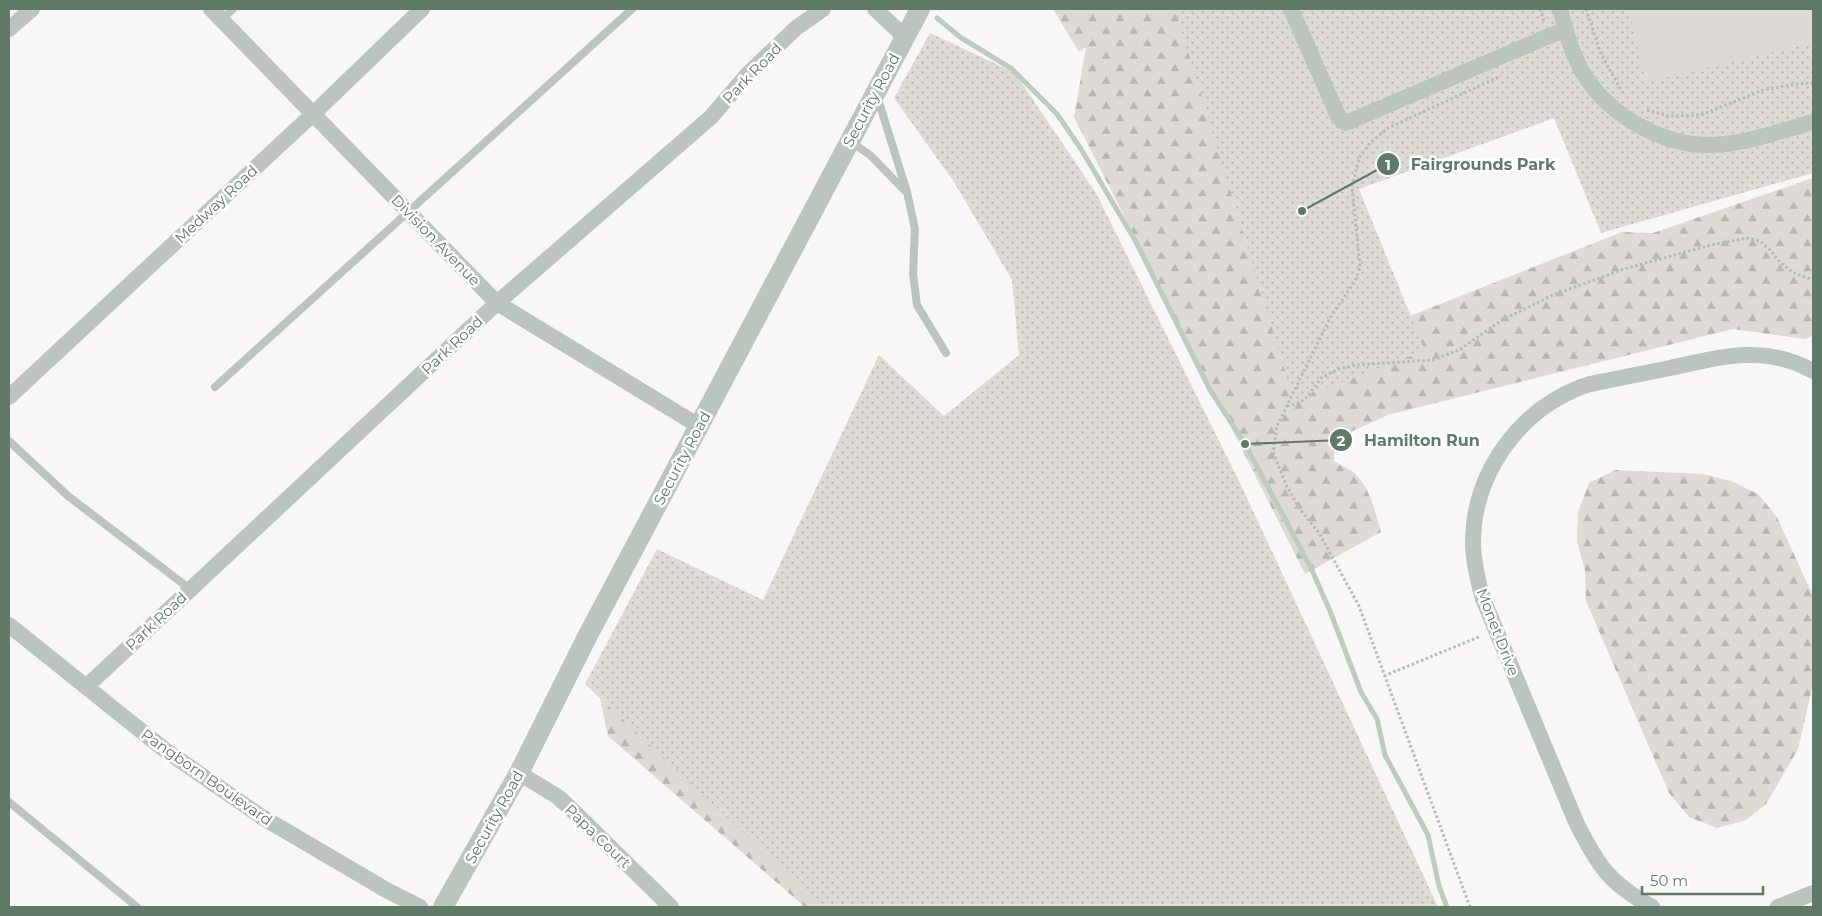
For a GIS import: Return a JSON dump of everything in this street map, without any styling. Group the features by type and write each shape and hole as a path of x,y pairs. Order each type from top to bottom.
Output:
{"street":[{"path":"9,29 32,9"},
{"name":"Medway Road","path":"9,397 313,114 422,9"},
{"name":"Park Road","path":"86,686 497,303 711,117 754,68 796,28 824,9"},
{"path":"875,9 905,38"},
{"name":"Security Road","path":"443,907 519,773 587,637 920,9"},
{"path":"1291,9 1339,118 1346,123 1566,30"},
{"path":"1560,9 1574,54 1585,76 1597,92 1627,119 1666,137 1688,143 1711,145 1731,143 1813,122"},
{"name":"Division Avenue","path":"221,12 313,114 497,303 699,426"},
{"name":"Monet Drive","path":"1652,907 1628,894 1606,874 1592,853 1576,822 1483,599 1476,572 1474,544 1475,516 1481,491 1494,462 1510,439 1530,418 1550,403 1581,386 1726,356 1752,354 1778,357 1813,371"},
{"name":"Pangborn Boulevard","path":"9,625 165,750 262,817 388,891 420,907"},
{"name":"Papa Court","path":"519,773 558,797 671,907"},
{"path":"1778,907 1813,893"}],"lane":[{"path":"215,388 632,9"},
{"path":"876,92 907,192 915,229 913,274 917,305 946,353"},
{"path":"850,141 870,155 907,192"},
{"path":"9,441 68,496 190,589"},
{"path":"9,802 137,907"}],"path":[{"path":"1540,9 1549,36"},
{"path":"1586,9 1601,54 1624,96"},
{"path":"1470,907 1358,606 1319,533 1300,509 1287,487 1273,452 1276,426 1330,318 1355,281 1360,267 1352,186 1359,158 1371,142 1388,128 1504,74"},
{"path":"1639,108 1668,116 1701,115 1762,90 1813,83"},
{"path":"1287,406 1299,403 1307,397 1322,377 1339,369 1356,365 1433,360 1459,350 1502,320 1553,295 1624,269 1711,245 1747,238 1760,241 1792,272 1813,280"},
{"path":"1384,676 1496,630"}],"green space":[{"path":"1053,9 1259,9 1410,316 1622,232 1653,233 1813,178 1813,335 1805,339 1733,329 1388,415 1335,439 1334,461 1352,471 1368,491 1381,532 1305,574 1074,117 1086,47 1079,52"},
{"path":"1175,9 1813,9 1813,173 1601,233 1554,118 1359,189 1425,351 1294,400"},
{"path":"1629,9 1813,9 1813,43 1646,82"},
{"path":"930,33 1015,73 1096,193 1239,481 1438,907 823,907 585,684 657,549 763,600 879,355 944,416 1019,355 1012,280 954,182 894,98"},
{"path":"1615,470 1703,474 1731,481 1758,494 1777,517 1813,596 1813,684 1798,749 1766,804 1746,820 1717,828 1689,817 1669,793 1586,601 1585,571 1577,541 1578,512 1589,483"},
{"path":"600,698 932,907 805,907 608,736"}],"waterway":[{"path":"937,18 960,37 1012,69 1057,114 1081,149 1136,242 1210,390 1245,444 1311,568 1330,611 1361,692 1377,719 1385,755 1428,835 1439,886 1447,907"}],"place":[{"name":"Fairgrounds Park","path":"1302,211"},
{"name":"Hamilton Run","path":"1245,444"}]}
